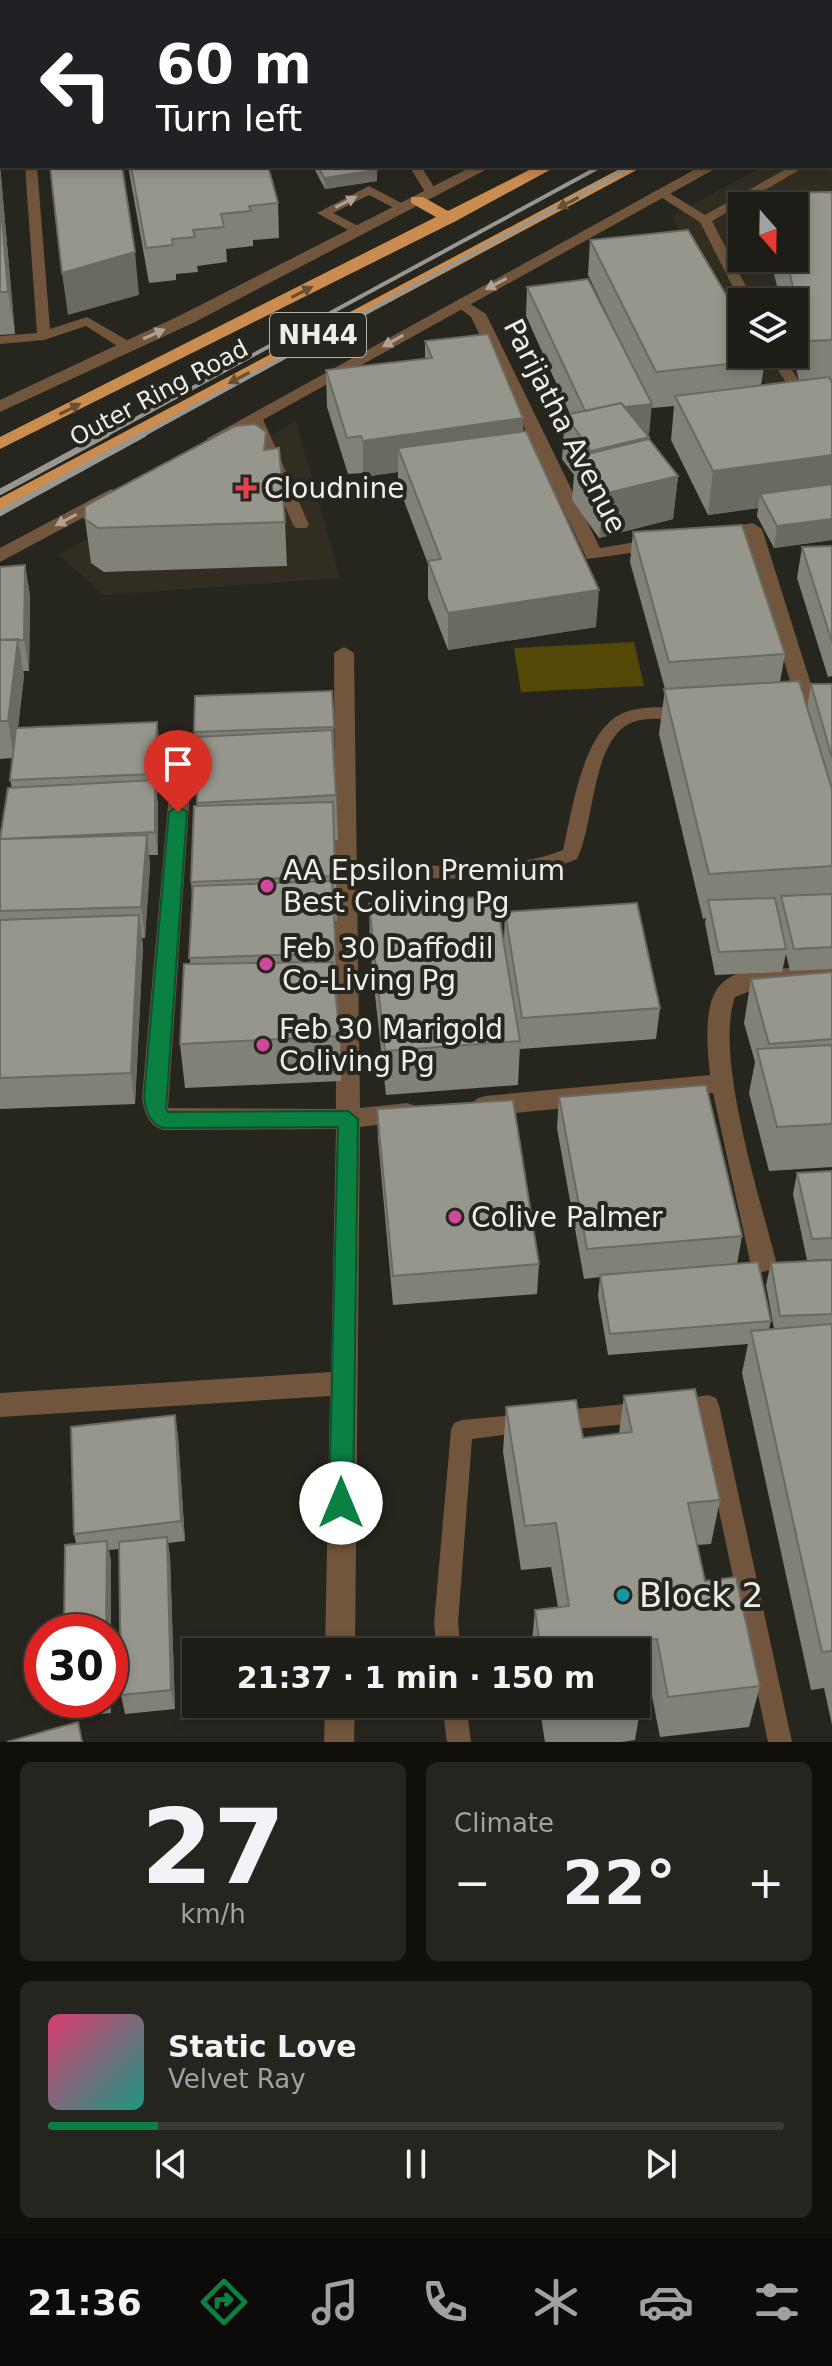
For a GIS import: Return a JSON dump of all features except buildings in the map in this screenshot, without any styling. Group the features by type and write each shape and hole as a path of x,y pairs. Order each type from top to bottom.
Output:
{"highway":[{"name":"Outer Ring Road","path":"0,444 545,168"},
{"name":"Outer Ring Road","path":"0,505 632,168"},
{"path":"417,200 450,218"}],"street":[{"path":"0,407 189,318 481,168"},
{"path":"200,447 708,168"},
{"name":"Parijatha Avenue","path":"461,303 478,314 594,555 753,529 807,704"},
{"path":"0,556 133,484"},
{"path":"340,1638 348,1119 344,653"},
{"path":"807,704 832,703"},
{"path":"183,749 154,1097 156,1111 163,1120 348,1119 426,1111"},
{"path":"763,1261 722,1083 715,1013 725,991 747,979 832,977"},
{"path":"457,1108 722,1083"},
{"path":"0,1405 342,1383"},
{"path":"339,1742 340,1718"}],"lane":[{"path":"31,168 44,336"},
{"path":"705,220 796,168"},
{"path":"357,231 323,213 369,190 417,200 417,170"},
{"path":"662,194 705,220 740,288"},
{"path":"0,340 44,336 87,321 127,346"},
{"path":"784,368 797,389 832,402"},
{"path":"255,417 301,525"},
{"path":"784,706 807,704"},
{"path":"346,870 515,867 563,859 571,854 597,754 606,733 616,723 630,717 707,712"},
{"path":"448,1638 446,1623 462,1430 708,1405 780,1742"},
{"path":"456,1718 459,1742"}],"shaded area":[{"path":"759,168 832,168 832,421 788,424 757,368 808,368 808,288 728,288 728,316 672,216"},
{"name":"Cloudnine","path":"296,421 340,578 104,595 59,555"},
{"path":"634,642 644,686 521,692 514,648"}],"railway":[{"path":"104,436 597,168"},
{"path":"141,436 628,168"},
{"path":"0,492 107,434"},
{"path":"0,513 144,434"}],"place":[{"name":"Cloudnine","path":"246,488"},
{"name":"AA Epsilon Premium Best Coliving Pg","path":"267,886"},
{"name":"Feb 30 Daffodil Co-Living Pg","path":"266,964"},
{"name":"Feb 30 Marigold Coliving Pg","path":"263,1045"},
{"name":"Colive Palmer","path":"455,1217"},
{"name":"Block 2","path":"623,1595"}],"route":[{"path":"178,812 154,1097 156,1111 163,1120 348,1119 341,1503"}]}
